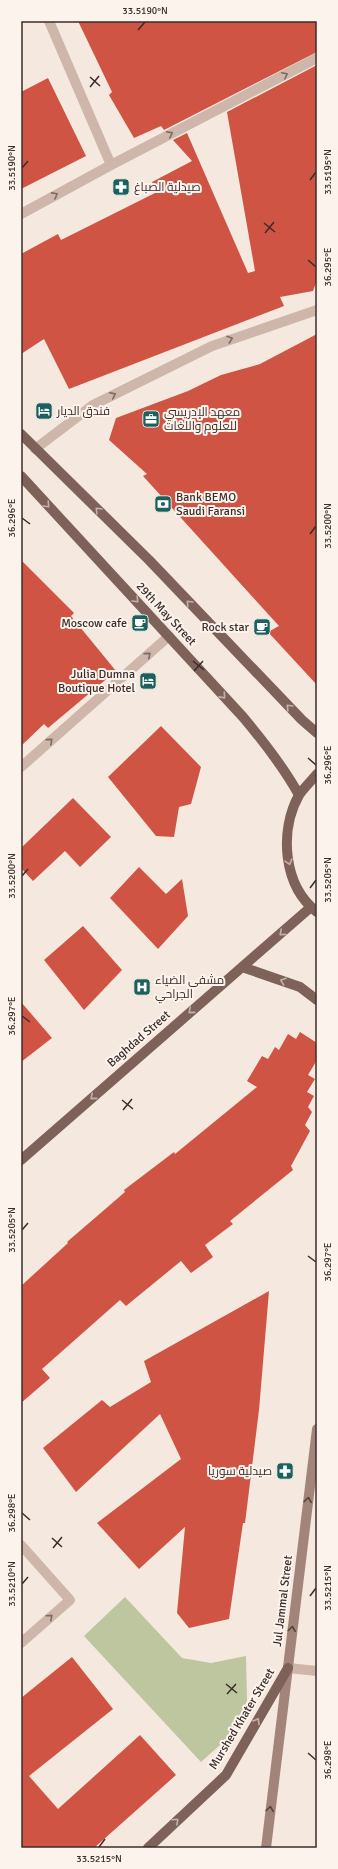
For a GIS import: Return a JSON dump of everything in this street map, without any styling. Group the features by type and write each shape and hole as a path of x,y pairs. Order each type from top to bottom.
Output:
{"main road":[{"name":"29th May Street","path":"21,434 149,560 302,720 317,733"},
{"name":"29th May Street","path":"21,476 169,636 272,751 287,772 299,795"},
{"path":"314,909 294,882 286,853 288,823 299,795 317,774"},
{"name":"Baghdad Street","path":"21,1160 242,967 314,909"},
{"path":"242,967 300,987 317,1000"},
{"name":"Jul Jammal Street","path":"266,1848 317,1428"},
{"name":"Murshed Khater Street","path":"148,1848 226,1775 288,1668"}],"street":[{"path":"49,21 111,165"},
{"path":"21,214 111,165 317,58"},
{"path":"35,449 93,405 205,349 317,310"},
{"path":"21,767 169,636"},
{"path":"21,1545 70,1600 21,1643"},
{"path":"288,1668 317,1672"}],"green space":[{"path":"125,1597 182,1658 211,1663 246,1656 247,1701 229,1737 201,1762 84,1636"}],"building":[{"path":"78,21 317,21 317,52 164,130 161,126 134,138 109,95 112,92"},
{"path":"317,65 317,280 313,291 280,297 284,306 69,389 44,339 21,354 21,254 58,234 61,240 157,192 152,182 192,161 173,140 187,133 248,273 255,271 227,112"},
{"path":"48,78 86,156 21,189 21,92"},
{"path":"317,334 317,685 268,632 279,626 143,476 147,474 109,440 116,418 188,391 221,375 260,364"},
{"path":"21,560 74,613 71,616 116,671 48,728 44,724 21,746"},
{"path":"161,726 201,767 191,804 179,807 174,837 156,836 108,777"},
{"path":"73,798 111,837 80,867 65,851 33,881 21,868 21,848"},
{"path":"139,867 166,894 182,879 188,916 158,949 110,898"},
{"path":"83,926 122,970 84,1010 44,960"},
{"path":"21,1002 52,1038 21,1062"},
{"path":"300,1032 317,1043 317,1060 308,1075 315,1079 307,1092 314,1096 308,1107 312,1112 305,1125 310,1131 291,1166 293,1170 230,1221 233,1224 205,1245 213,1257 191,1273 181,1261 126,1306 120,1300 42,1369 50,1378 21,1403 21,1286 68,1243 67,1242 125,1192 124,1190 174,1152 175,1154 257,1087 247,1081 262,1056 268,1059 275,1047 279,1050 288,1034 296,1039"},
{"path":"269,1291 259,1410 245,1523 243,1523 229,1619 189,1628 177,1613 185,1527 139,1569 97,1523 181,1459 160,1414 76,1492 43,1448 102,1400 110,1407 151,1382 144,1361"},
{"path":"72,1657 113,1709 29,1776 58,1809 140,1735 176,1775 94,1848 21,1848 21,1698"}],"place":[{"name":"صيدلية الصباغ","path":"121,187"},
{"name":"فندق الديار","path":"44,411"},
{"name":"معهد الإدريسي للعلوم واللغات","path":"151,419"},
{"name":"Bank BEMO Saudi Faransi","path":"163,504"},
{"name":"Moscow cafe","path":"140,623"},
{"name":"Rock star","path":"262,627"},
{"name":"Julia Dumna Boutique Hotel","path":"148,681"},
{"name":"مشفى الضياء الجراحي","path":"142,987"},
{"name":"صيدلية سوريا","path":"285,1471"}]}
